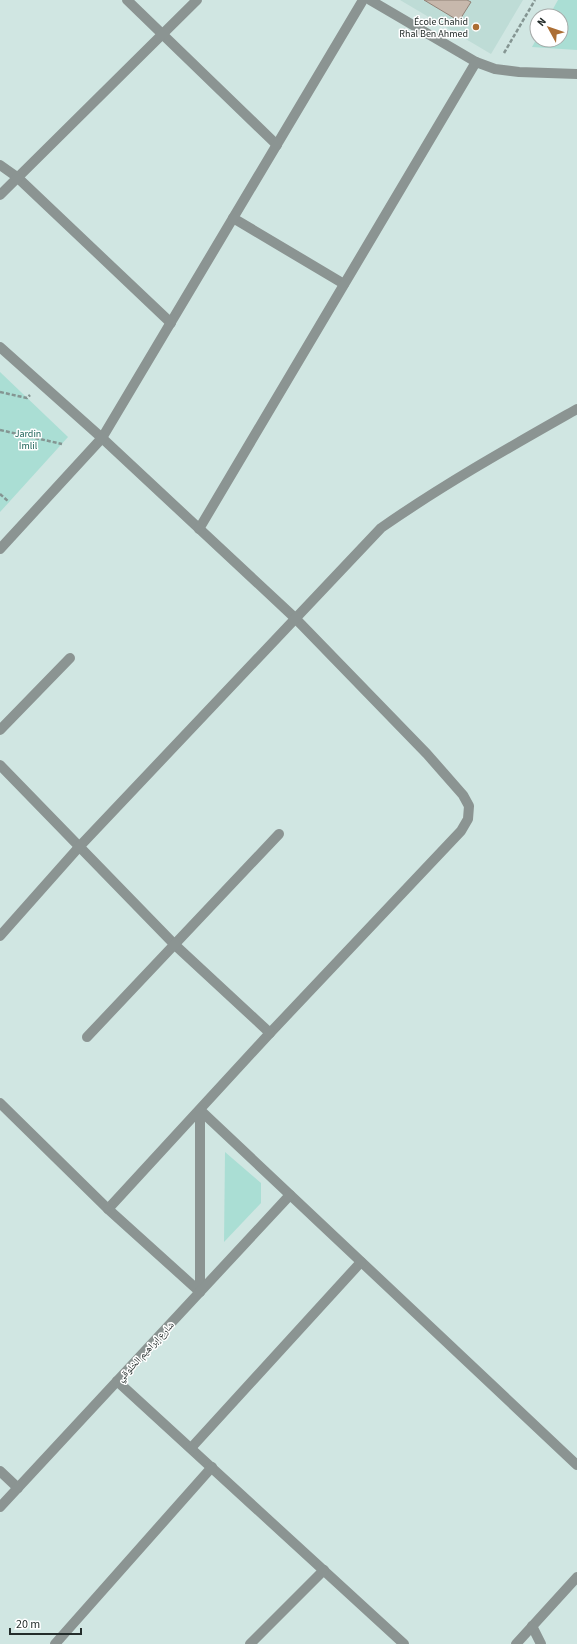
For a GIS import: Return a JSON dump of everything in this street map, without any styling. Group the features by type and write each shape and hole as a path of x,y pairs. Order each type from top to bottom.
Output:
{"street":[{"path":"127,0 277,145"},
{"path":"0,195 197,0"},
{"path":"0,549 102,438 363,0"},
{"path":"370,0 476,62 495,69 519,72 577,74"},
{"path":"199,529 476,62"},
{"path":"0,165 17,177 171,323"},
{"path":"233,218 344,284"},
{"path":"0,347 102,438 295,618 427,754 464,795 469,806 468,819 461,831 270,1033 108,1210"},
{"path":"0,936 79,847 381,528 433,493 577,409"},
{"path":"0,730 70,658"},
{"path":"0,765 175,945 270,1033"},
{"path":"87,1037 279,834"},
{"path":"0,1103 108,1210 200,1292"},
{"path":"200,1110 577,1465"},
{"path":"200,1110 200,1292"},
{"name":"شارع إبراهيم الخلوقي","path":"0,1507 290,1195"},
{"path":"191,1448 361,1262"},
{"path":"117,1381 404,1644"},
{"path":"55,1644 212,1467"},
{"path":"0,1471 18,1488"},
{"path":"250,1644 324,1570"},
{"path":"516,1644 577,1577"},
{"path":"532,1626 541,1644"}],"path":[{"path":"495,69 535,0"},
{"path":"0,392 27,398 40,383"},
{"path":"0,430 62,444"},
{"path":"0,494 9,502"}],"shaded area":[{"name":"École Chahid Rhal Ben Ahmed","path":"400,0 523,0 491,54"}],"green space":[{"path":"558,0 577,0 577,50 547,48 569,48 569,8 554,8"},
{"name":"Jardin Imlil","path":"0,372 68,437 0,512"},
{"path":"225,1152 261,1183 261,1203 224,1242"}],"building":[{"path":"424,0 467,0 471,2 459,21"}],"place":[{"name":"École Chahid Rhal Ben Ahmed","path":"476,27"}]}
